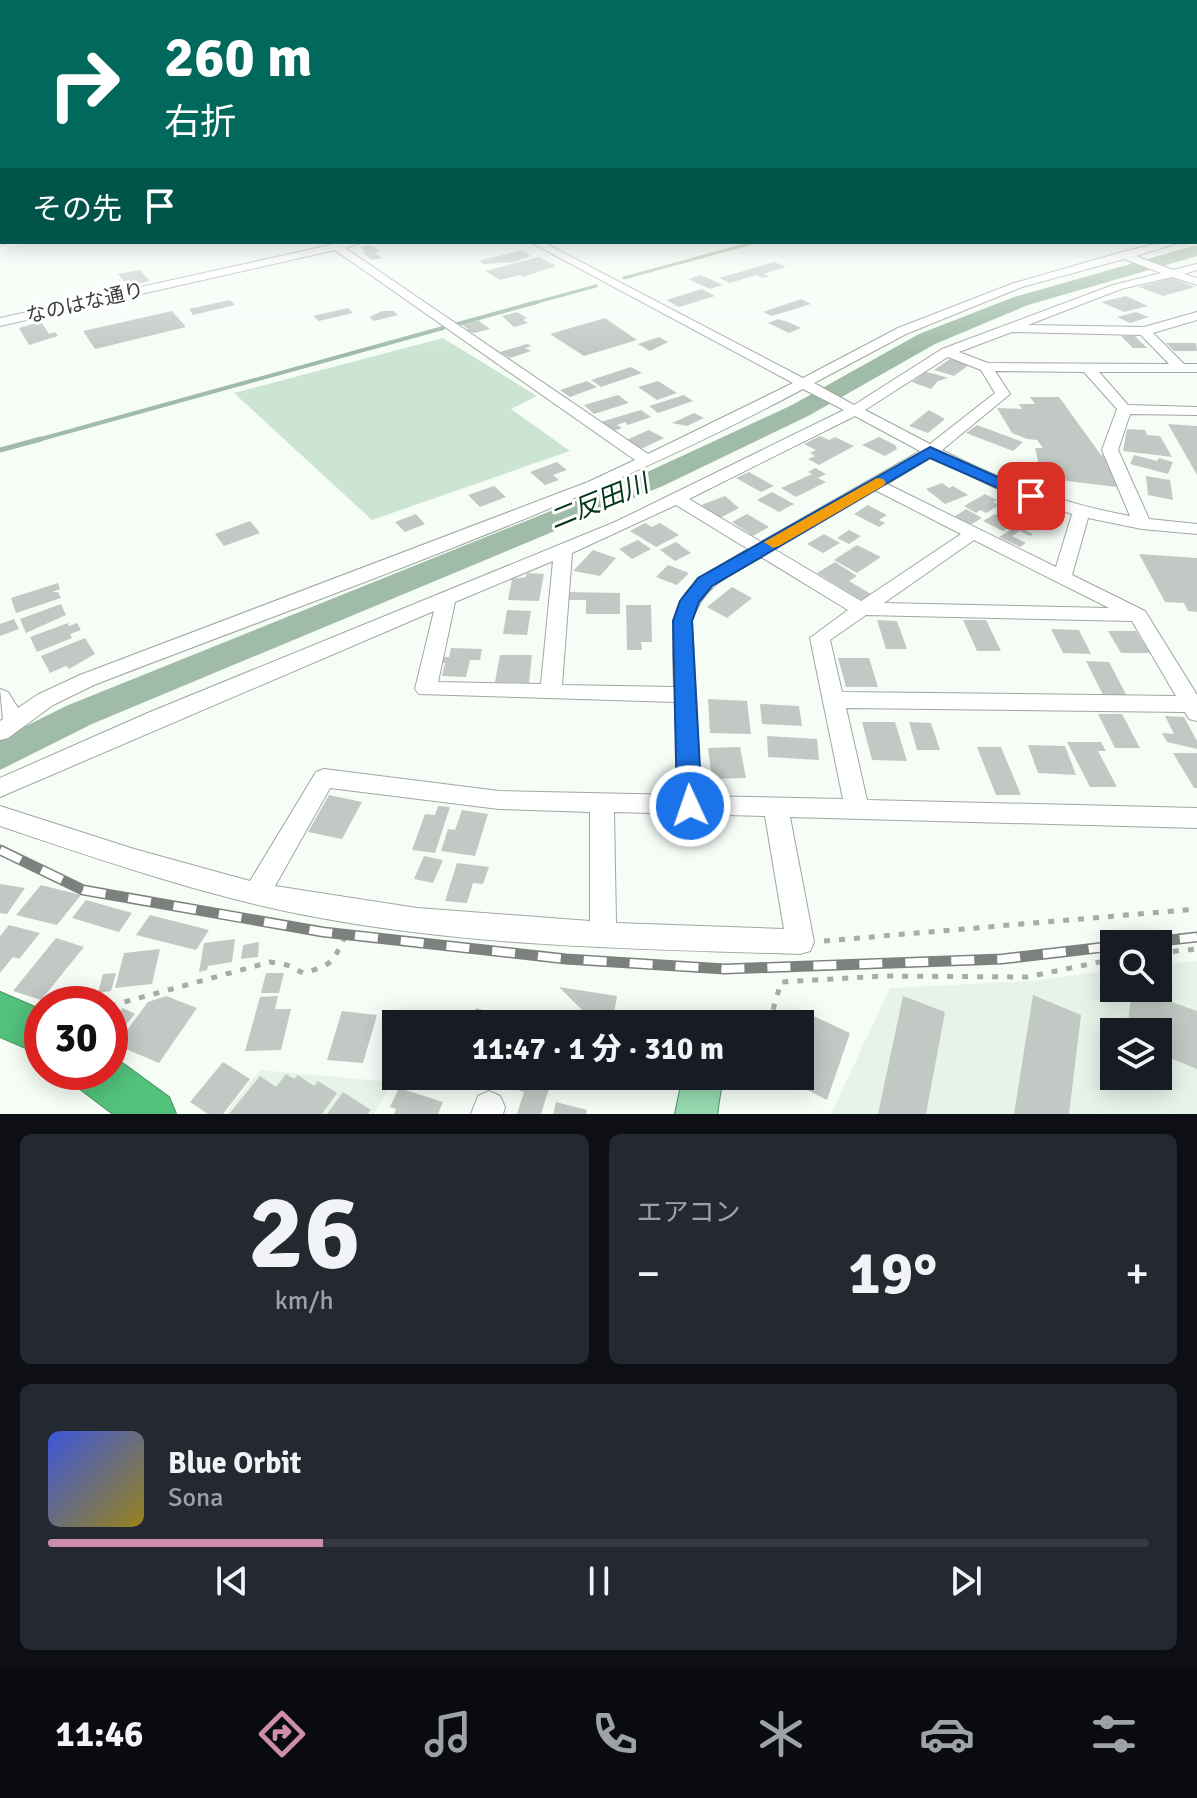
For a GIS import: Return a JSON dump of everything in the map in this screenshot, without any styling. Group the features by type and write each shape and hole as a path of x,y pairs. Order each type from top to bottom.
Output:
{"highway":[{"path":"0,1014 24,1025"},
{"path":"121,1090 152,1114"}],"main road":[{"path":"696,1114 700,1090"}],"street":[{"name":"なのはな通り","path":"0,322 333,248"},
{"path":"338,248 646,460"},
{"path":"546,248 930,452 1010,489 1081,511 1142,524 1197,529"},
{"path":"0,697 7,727 45,700 87,680 594,485 738,418 879,341 988,297 1151,248"},
{"path":"1122,255 1197,282"},
{"path":"0,788 158,718 563,551 677,499 849,409 947,352 1117,287 1197,267"},
{"path":"1005,329 1144,331 1197,316"},
{"path":"1144,331 1180,368"},
{"path":"947,352 986,367 1197,368"},
{"path":"690,806 682,621 689,601 705,582 930,452 1003,394 986,367"},
{"path":"1088,368 1124,409 1197,411"},
{"path":"1124,409 1110,450 1142,524"},
{"path":"875,484 1138,615 1194,709"},
{"path":"677,499 861,609 1138,615"},
{"path":"1062,578 1081,511"},
{"path":"857,809 820,638 975,532"},
{"path":"551,691 563,551"},
{"path":"446,599 426,689 683,695"},
{"path":"834,700 1194,709"},
{"path":"257,893 324,778 499,800 1197,818"},
{"path":"602,803 603,936"},
{"path":"0,816 111,854 257,893 362,913 603,936 800,942 776,808"}],"path":[{"path":"800,942 1042,925 1197,909"},
{"path":"128,1001 270,962 287,965 303,973 330,967 336,960 345,935 362,913"},
{"path":"1172,952 1197,949"},
{"path":"773,1010 781,982 884,976 1027,977 1100,962"}],"shaded area":[{"path":"1197,961 1197,1114 831,1114 890,988 1031,981 1100,972 1100,1002 1172,1002 1172,964"},
{"path":"260,1070 382,1081 382,1090 388,1090 374,1114 225,1114"}],"green space":[{"path":"443,338 537,396 511,409 570,451 372,520 234,393"}],"building":[{"path":"361,248 375,248 380,251 375,252 382,258 372,260 362,252 366,252"},
{"path":"522,250 531,256 514,262 484,264 478,261"},
{"path":"539,257 556,266 523,277 519,275 500,280 485,271"},
{"path":"774,262 786,267 763,274 770,276 763,278 756,275 730,283 719,278"},
{"path":"140,270 150,281 128,286 118,274"},
{"path":"701,275 723,285 710,289 688,279"},
{"path":"1171,278 1195,287 1163,296 1139,287"},
{"path":"702,289 715,296 679,307 666,300"},
{"path":"1126,296 1148,306 1124,312 1101,302"},
{"path":"801,299 811,304 772,316 763,312"},
{"path":"230,300 235,305 193,315 189,309"},
{"path":"348,308 353,313 319,321 313,316"},
{"path":"172,311 186,327 95,349 83,331"},
{"path":"382,311 394,311 398,315 374,321 369,317"},
{"path":"517,312 527,318 523,320 528,323 514,327 502,316"},
{"path":"1136,312 1149,317 1130,323 1117,317"},
{"path":"605,318 637,340 584,356 550,334"},
{"path":"778,319 801,328 789,333 768,323"},
{"path":"478,320 490,329 474,333 464,330 468,329 462,325"},
{"path":"42,323 49,334 55,332 58,336 29,345 19,328"},
{"path":"1121,336 1135,336 1147,348 1133,348"},
{"path":"659,337 668,342 650,351 638,344"},
{"path":"1166,343 1196,343 1197,351 1174,351"},
{"path":"527,344 532,346 525,348 531,351 510,358 500,352"},
{"path":"950,359 969,365 954,376 934,370"},
{"path":"631,367 642,373 601,387 591,380"},
{"path":"926,372 948,378 938,381 931,389 912,382"},
{"path":"587,381 597,387 570,397 560,390"},
{"path":"658,381 677,393 657,400 638,387"},
{"path":"618,395 629,403 594,414 584,405"},
{"path":"684,395 693,401 658,413 649,406"},
{"path":"1030,397 1059,397 1101,455 1107,456 1117,487 1042,478 1035,448 1043,448 1037,440 1012,433 997,408 1022,409 1019,404 1035,404"},
{"path":"641,410 651,417 628,425 625,422 617,425 622,428 611,432 597,423"},
{"path":"929,410 945,419 928,433 909,426"},
{"path":"694,413 704,418 687,426 672,423"},
{"path":"1168,424 1197,426 1197,475"},
{"path":"977,425 1023,442 1013,451 966,433"},
{"path":"1127,429 1145,430 1147,435 1160,436 1172,457 1123,451"},
{"path":"649,430 664,438 639,450 624,441"},
{"path":"820,436 829,440 835,437 854,446 819,465 808,459 815,456 810,453 816,450 804,444"},
{"path":"879,437 897,449 885,456 862,445"},
{"path":"1134,455 1173,462 1168,474 1130,464"},
{"path":"557,462 567,470 553,475 559,480 545,485 530,472"},
{"path":"815,468 826,474 818,478 826,482 796,497 781,488 812,474 808,472"},
{"path":"749,472 774,486 761,492 736,478"},
{"path":"1146,476 1170,480 1173,500 1148,495"},
{"path":"942,483 968,495 945,504 926,489"},
{"path":"494,486 506,497 480,507 468,495"},
{"path":"772,492 794,504 779,512 757,500"},
{"path":"985,494 1000,505 986,513 980,510 976,513 964,506"},
{"path":"725,496 739,508 720,518 701,505"},
{"path":"868,505 887,515 879,520 885,523 879,527 854,514"},
{"path":"966,509 982,518 970,525 954,517"},
{"path":"416,514 425,524 405,532 395,522"},
{"path":"747,514 769,527 753,536 732,522"},
{"path":"995,514 1014,524 1003,531 983,521"},
{"path":"250,521 260,533 224,546 215,534"},
{"path":"645,523 652,527 660,523 679,535 656,547 630,531"},
{"path":"1017,526 1033,534 1030,536 1020,531 1012,536 1026,543 1020,547 999,537"},
{"path":"849,530 861,536 849,544 837,538"},
{"path":"824,534 840,543 823,553 807,544"},
{"path":"638,540 651,549 632,559 619,549"},
{"path":"676,542 691,553 675,561 660,550"},
{"path":"857,545 881,557 857,573 834,560"},
{"path":"593,550 616,558 600,576 573,571"},
{"path":"1139,554 1197,558 1197,612 1188,611 1184,603 1165,602"},
{"path":"835,562 857,576 849,581 871,594 861,600 817,573"},
{"path":"668,565 689,573 677,585 656,577"},
{"path":"527,573 544,574 539,601 508,600 512,579 526,577"},
{"path":"58,583 60,589 52,592 58,592 61,598 16,613 11,598"},
{"path":"732,587 752,598 727,618 707,607"},
{"path":"567,592 620,593 620,614 586,614 586,600 566,600"},
{"path":"61,604 66,615 26,633 20,619"},
{"path":"626,605 651,605 652,642 641,642 642,650 627,650"},
{"path":"507,610 531,611 527,635 503,634"},
{"path":"14,619 19,629 0,636 0,624"},
{"path":"877,620 897,621 907,649 886,649"},
{"path":"963,620 986,620 1001,651 977,651"},
{"path":"68,623 69,626 77,623 81,630 70,634 72,638 37,652 30,637"},
{"path":"1051,629 1079,630 1091,654 1063,653"},
{"path":"1108,631 1136,631 1150,653 1121,653"},
{"path":"85,638 95,654 69,669 66,666 50,673 41,656"},
{"path":"451,648 482,649 480,660 470,660 466,677 442,676 445,663 439,663 441,657 449,657"},
{"path":"500,655 532,655 529,683 495,682"},
{"path":"838,658 869,658 878,687 846,687"},
{"path":"1086,661 1109,662 1127,696 1103,695"},
{"path":"708,699 747,701 751,734 710,733"},
{"path":"760,704 799,706 802,726 762,724"},
{"path":"1098,714 1122,714 1140,748 1115,748"},
{"path":"1165,716 1184,717 1197,741 1197,749 1167,742 1162,733 1174,734"},
{"path":"862,722 895,722 907,761 872,760"},
{"path":"909,722 931,723 940,750 917,750"},
{"path":"767,736 817,739 819,760 768,757"},
{"path":"1067,742 1101,742 1106,751 1098,751 1117,787 1090,787"},
{"path":"1028,745 1065,746 1076,775 1038,773"},
{"path":"740,747 746,778 712,779 708,748"},
{"path":"977,747 1001,747 1021,795 996,795"},
{"path":"1173,753 1197,753 1197,788 1194,788"},
{"path":"329,795 362,802 342,839 308,832"},
{"path":"438,806 450,807 435,853 412,850 425,814 435,815"},
{"path":"462,810 488,814 475,856 441,851 448,829 455,830"},
{"path":"424,856 443,860 433,883 414,879"},
{"path":"457,863 489,867 483,884 473,883 467,903 445,901"},
{"path":"0,884 25,888 7,914 0,913"},
{"path":"41,885 81,895 57,925 16,915"},
{"path":"86,900 132,913 119,932 72,918"},
{"path":"150,915 209,930 196,950 136,935"},
{"path":"9,925 40,933 19,959 13,957 0,973 0,936"},
{"path":"56,938 84,947 52,986 24,986 24,995 13,991"},
{"path":"235,939 232,962 208,966 207,970 199,972 204,943"},
{"path":"259,942 258,957 241,959 243,945"},
{"path":"160,949 152,984 116,986 124,953"},
{"path":"116,973 112,986 100,986 103,974"},
{"path":"266,973 284,973 279,993 261,993"},
{"path":"559,987 617,996 614,1010 582,1010"},
{"path":"1033,995 1081,1015 1069,1114 1014,1114"},
{"path":"166,996 197,1008 159,1063 128,1050 128,1029 148,1002"},
{"path":"278,996 275,1009 291,1009 281,1050 245,1051 260,997"},
{"path":"903,996 945,1012 926,1114 878,1114"},
{"path":"1130,1002 1172,1002 1197,1011 1197,1069 1172,1059 1172,1018 1129,1018"},
{"path":"128,1010 135,1014 128,1022"},
{"path":"342,1011 377,1015 363,1063 327,1060"},
{"path":"814,1016 850,1033 827,1100 807,1090 814,1090"},
{"path":"223,1062 250,1079 223,1114 208,1114 190,1102"},
{"path":"286,1074 294,1079 298,1075 314,1086 318,1081 337,1093 322,1114 229,1114 260,1076 276,1087"},
{"path":"398,1090 443,1102 438,1114 394,1114 396,1109 390,1107"},
{"path":"518,1090 549,1090 541,1114 517,1114 524,1092"},
{"path":"343,1092 371,1110 368,1114 327,1114"},
{"path":"556,1102 587,1110 586,1114 553,1114"}],"waterway":[{"path":"624,278 734,248"},
{"name":"二反田川","path":"0,756 79,715 655,479 801,410 927,339 1021,301 1197,250"},
{"path":"530,304 596,286"},
{"path":"454,325 537,302"},
{"path":"34,441 443,328"},
{"path":"0,450 41,439"}],"railway":[{"path":"0,850 83,890 323,932 566,959 725,969 1002,959 1100,948"},
{"path":"1172,940 1197,937"}],"slow traffic":[{"path":"773,542 877,483"}],"route":[{"path":"690,806 682,621 689,601 705,582 930,452 1031,496"}]}
